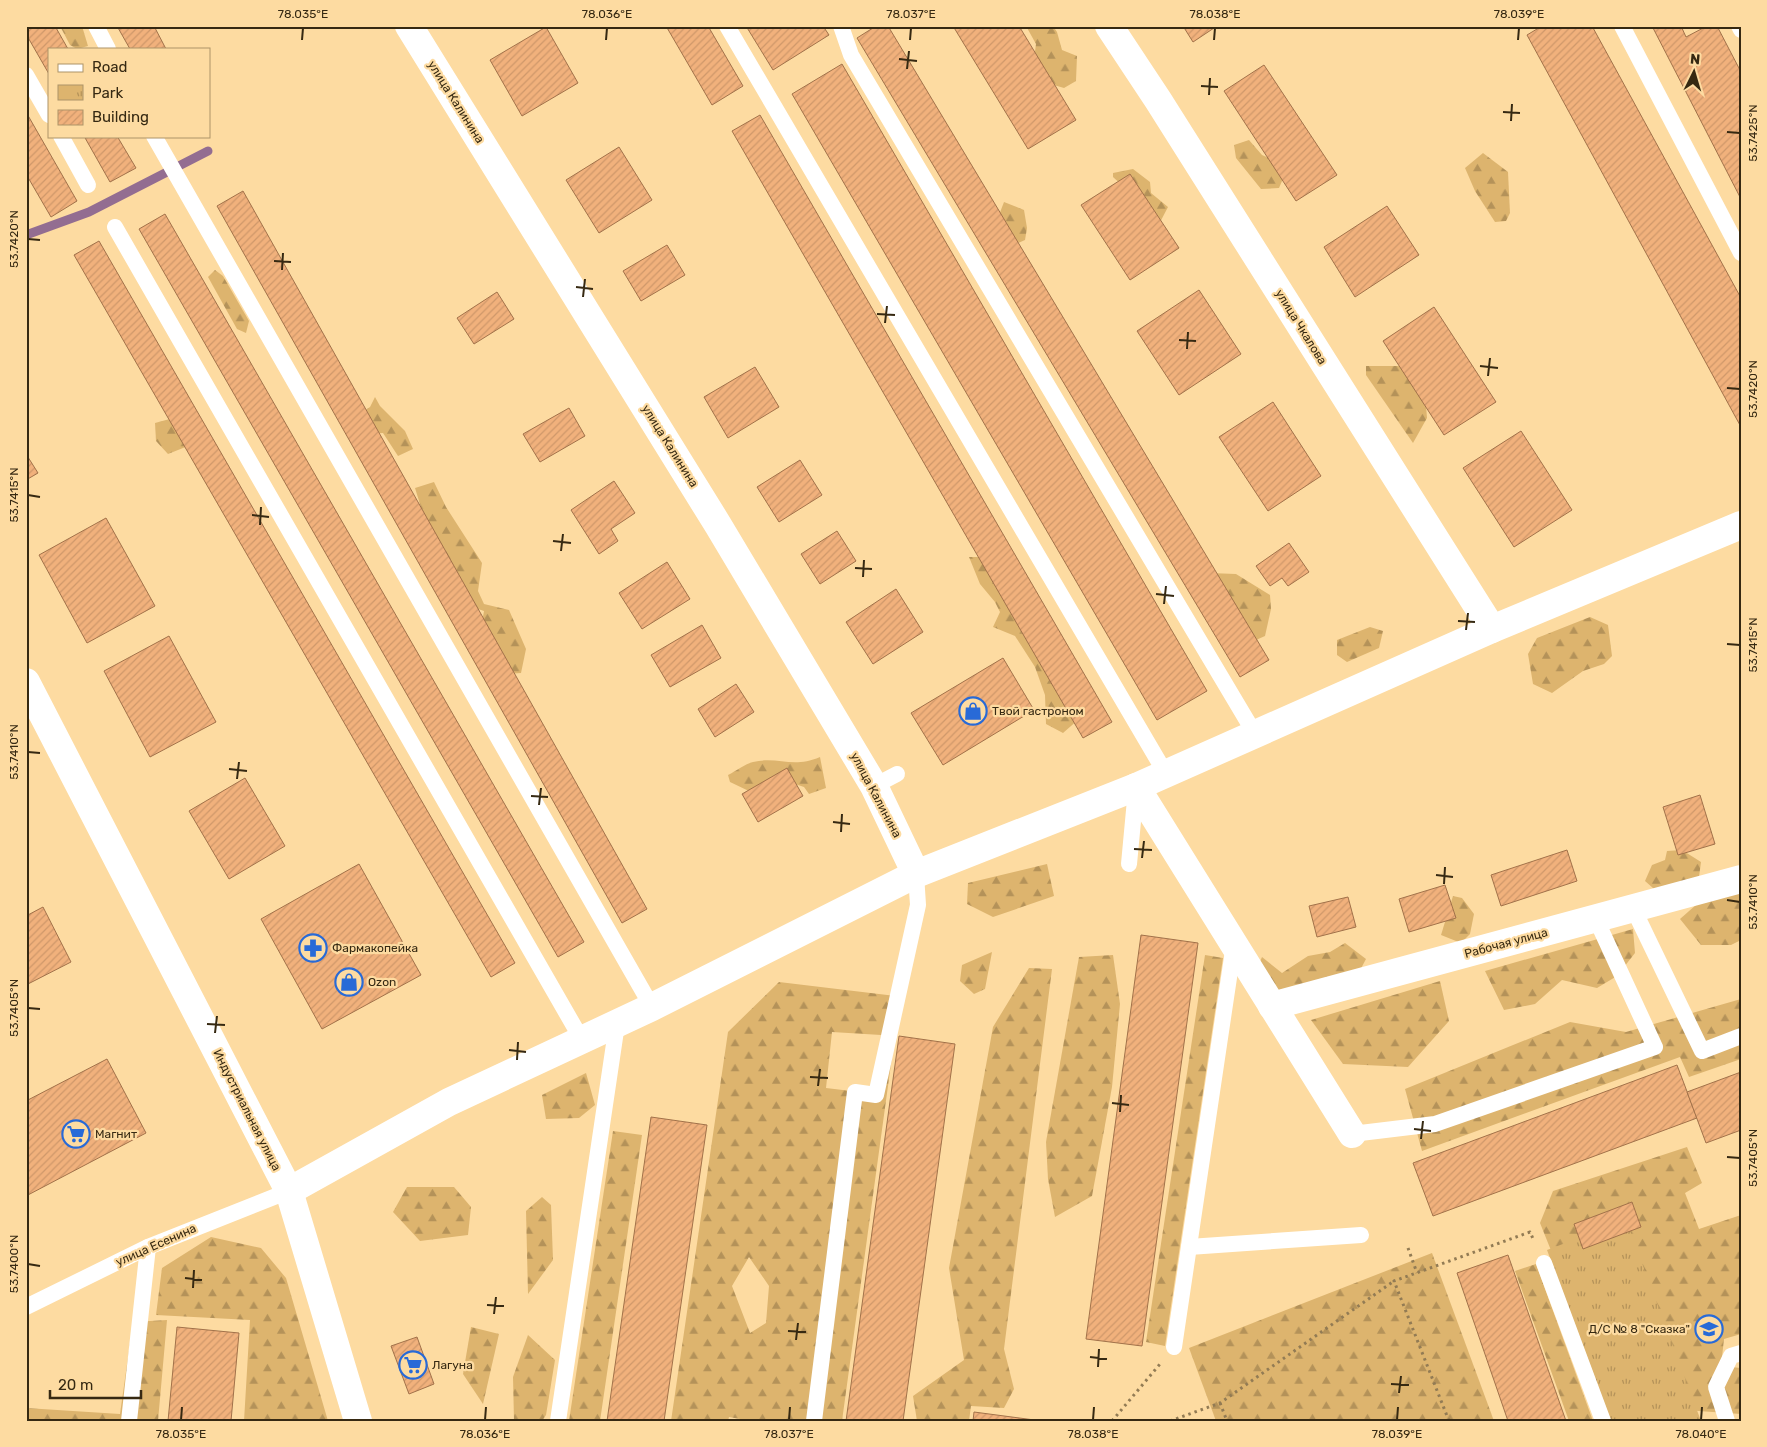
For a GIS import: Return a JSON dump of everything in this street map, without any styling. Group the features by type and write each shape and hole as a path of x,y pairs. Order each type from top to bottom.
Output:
{"street":[{"name":"улица Калинина","path":"409,26 718,525 885,780 916,874"},
{"name":"улица Чкалова","path":"1109,26 1158,100 1492,629"},
{"path":"289,1191 449,1102 652,1007 916,874 1136,787 1492,629 1741,525"},
{"name":"Индустриальная улица","path":"26,682 289,1191 358,1421"},
{"path":"1136,787 1352,1134"},
{"name":"Рабочая улица","path":"1272,1006 1741,879"}],"lane":[{"path":"96,26 107,48"},
{"path":"727,26 1166,774"},
{"path":"841,26 851,55 1255,734"},
{"path":"1622,26 1741,253"},
{"path":"1739,26 1741,30"},
{"path":"26,75 48,113"},
{"path":"62,138 88,184"},
{"path":"155,138 652,1007"},
{"path":"116,227 582,1040"},
{"path":"1129,864 1136,787"},
{"path":"814,1421 855,1092 876,1095 918,905 916,874"},
{"path":"1633,908 1702,1051 1741,1036"},
{"path":"1352,1134 1435,1124 1655,1047 1596,919"},
{"path":"1174,1347 1234,944"},
{"path":"558,1421 616,1024"},
{"name":"улица Есенина","path":"28,1310 148,1247 289,1191"},
{"path":"1189,1247 1361,1236"},
{"path":"129,1421 148,1247"},
{"path":"1544,1263 1603,1421"},
{"path":"1728,1421 1716,1387 1731,1356 1741,1353"}],"path":[{"path":"1170,1421 1220,1403 1394,1282 1530,1232 1544,1263"},
{"path":"1408,1248 1417,1273"},
{"path":"1394,1282 1449,1421"},
{"path":"1112,1421 1174,1347"},
{"path":"1220,1403 1227,1421"}],"green space":[{"path":"60,26 82,26 88,46 75,48 70,45"},
{"path":"1026,26 1053,26 1057,32 1062,50 1077,56 1076,81 1064,88 1047,83 1033,66 1036,44"},
{"path":"1249,140 1262,155 1284,165 1285,174 1279,188 1261,189 1236,158 1234,145"},
{"path":"1483,153 1508,172 1510,213 1506,221 1495,222 1475,191 1465,168"},
{"path":"1133,169 1150,182 1151,193 1168,207 1157,228 1125,188 1113,177 1113,173"},
{"path":"1004,202 1024,210 1027,228 1025,240 1014,245 999,215"},
{"path":"215,270 223,276 249,321 246,333 237,329 208,277"},
{"path":"1366,366 1405,366 1425,392 1427,418 1413,443 1366,375"},
{"path":"375,397 380,406 405,431 413,449 398,456 383,433 368,434 359,414 370,407"},
{"path":"177,417 193,444 168,454 156,441 155,423"},
{"path":"434,482 446,507 482,563 478,591 484,604 509,610 526,649 521,673 508,674 481,628 484,611 460,603 428,530 415,488"},
{"path":"969,557 995,557 1079,719 1063,733 1046,724 1045,695 1035,667 1015,636 993,627 1000,612 995,602 980,584"},
{"path":"1210,573 1236,574 1270,595 1271,609 1265,636 1247,644"},
{"path":"1590,617 1608,625 1612,656 1604,664 1583,671 1552,693 1533,684 1528,654 1537,638"},
{"path":"1370,627 1383,631 1379,648 1347,662 1337,655 1337,640"},
{"path":"820,757 826,788 809,794 804,787 783,780 753,793 730,782 728,775 753,762 770,760 801,762"},
{"path":"1682,850 1701,862 1699,877 1662,896 1645,881 1652,865 1665,860 1667,851"},
{"path":"1047,864 1054,896 993,917 967,904 968,883"},
{"path":"1741,893 1741,940 1731,945 1701,945 1680,919 1705,897"},
{"path":"1453,896 1462,898 1474,914 1470,934 1461,943 1441,935"},
{"path":"1633,929 1635,953 1617,976 1597,988 1562,980 1535,1004 1504,1010 1485,971"},
{"path":"1345,943 1366,959 1357,976 1271,996 1259,964 1262,957 1282,973 1308,956 1330,952"},
{"path":"992,952 985,989 974,994 960,981 962,965"},
{"path":"1113,955 1120,1004 1112,1087 1092,1196 1055,1217 1048,1179 1046,1142 1079,957"},
{"path":"1205,955 1223,958 1165,1346 1146,1342"},
{"path":"1029,968 1052,969 1004,1349 1014,1389 1004,1408 971,1406 969,1421 917,1421 913,1396 964,1360 949,1268 993,1027"},
{"path":"1440,981 1449,1021 1408,1067 1343,1064 1311,1020"},
{"path":"779,982 904,997 895,1035 842,1421 751,1421 729,1417 728,1421 671,1421 728,1032","holes":["832,1032 881,1035 876,1094 826,1088","749,1257 769,1286 766,1323 750,1333 732,1286"]},
{"path":"1741,999 1741,1059 1689,1077 1680,1057 1422,1151 1405,1089 1570,1022 1626,1032"},
{"path":"586,1073 595,1105 579,1118 546,1119 542,1095"},
{"path":"613,1131 642,1135 600,1421 569,1421"},
{"path":"1687,1147 1702,1183 1685,1193 1699,1229 1741,1215 1741,1334 1724,1339 1721,1366 1741,1368 1741,1414 1670,1409 1603,1380 1540,1223 1553,1191"},
{"path":"407,1187 454,1187 471,1207 468,1235 420,1241 393,1212"},
{"path":"542,1197 551,1205 553,1260 528,1294 526,1211"},
{"path":"1626,1220 1701,1421 1611,1421 1547,1250"},
{"path":"211,1237 261,1248 286,1278 328,1421 244,1421 250,1320 156,1315 162,1268"},
{"path":"1432,1253 1494,1421 1216,1421 1189,1348"},
{"path":"1536,1264 1593,1421 1569,1421 1515,1271"},
{"path":"167,1320 158,1421 26,1421 26,1408 120,1414 133,1322"},
{"path":"471,1327 499,1334 483,1404 463,1374"},
{"path":"528,1335 555,1360 546,1415 542,1421 514,1421 513,1377"}],"building":[{"path":"26,26 55,26 67,48 48,48 48,72 26,34"},
{"path":"117,26 154,26 165,48 129,48"},
{"path":"666,26 708,26 743,86 712,105"},
{"path":"746,26 823,26 829,35 773,70"},
{"path":"876,26 888,26 1269,660 1240,677 857,38"},
{"path":"953,26 1019,26 1076,120 1028,149"},
{"path":"1183,26 1217,26 1193,42"},
{"path":"1542,26 1592,26 1741,298 1741,427 1527,35"},
{"path":"1652,26 1681,26 1686,37 1707,26 1717,26 1741,72 1741,199"},
{"path":"546,27 578,83 522,116 490,60"},
{"path":"842,64 1207,691 1157,720 792,94"},
{"path":"1264,65 1337,175 1296,201 1224,91"},
{"path":"26,112 77,201 51,217 26,174"},
{"path":"760,115 1112,722 1083,738 732,131"},
{"path":"85,138 118,138 136,168 110,182"},
{"path":"619,147 652,200 599,233 566,180"},
{"path":"1130,174 1179,248 1130,280 1081,205"},
{"path":"243,191 647,909 622,923 217,206"},
{"path":"1387,206 1419,255 1355,297 1324,247"},
{"path":"165,214 584,942 558,957 139,229"},
{"path":"99,241 515,963 491,977 74,255"},
{"path":"667,245 685,275 641,301 623,271"},
{"path":"1199,290 1241,354 1179,395 1137,331"},
{"path":"497,292 514,319 474,344 457,318"},
{"path":"1434,307 1496,402 1444,435 1383,341"},
{"path":"755,367 779,407 728,438 704,397"},
{"path":"1273,402 1321,476 1268,511 1219,437"},
{"path":"569,408 585,436 540,462 523,434"},
{"path":"1521,431 1572,510 1514,547 1463,468"},
{"path":"26,454 38,473 26,480"},
{"path":"800,460 822,495 779,522 757,487"},
{"path":"614,481 635,513 611,529 618,541 599,554 571,510"},
{"path":"106,518 155,606 87,643 39,555"},
{"path":"837,531 856,561 820,584 801,554"},
{"path":"1289,543 1309,572 1288,586 1282,578 1270,586 1256,566"},
{"path":"667,562 690,599 642,629 619,593"},
{"path":"896,589 923,632 873,664 846,622"},
{"path":"702,625 721,658 670,687 651,655"},
{"path":"169,636 216,722 150,757 104,671"},
{"name":"Твой гастроном","path":"1003,658 1034,710 943,765 911,713"},
{"path":"736,684 754,712 715,737 698,709"},
{"path":"787,768 803,796 758,822 742,794"},
{"path":"245,778 285,846 229,879 189,811"},
{"path":"1700,795 1715,844 1678,855 1663,807"},
{"path":"1567,850 1577,881 1501,906 1491,875"},
{"path":"359,864 421,975 322,1029 261,919"},
{"path":"1445,885 1456,918 1409,932 1399,899"},
{"path":"1348,897 1356,927 1317,937 1309,906"},
{"path":"43,907 71,962 26,985 26,916"},
{"path":"1141,935 1198,943 1142,1346 1086,1339"},
{"path":"899,1036 955,1044 903,1421 846,1421"},
{"path":"107,1059 146,1133 26,1196 26,1101"},
{"path":"1677,1065 1697,1118 1433,1216 1413,1163"},
{"path":"1741,1072 1741,1130 1706,1143 1687,1092"},
{"path":"651,1117 707,1125 664,1421 607,1421"},
{"path":"1632,1202 1641,1227 1583,1249 1574,1224"},
{"path":"1508,1255 1566,1421 1508,1421 1457,1273"},
{"path":"177,1327 239,1333 231,1421 168,1421"},
{"name":"Лагуна","path":"417,1337 434,1384 409,1394 391,1346"},
{"path":"974,1412 1042,1421 973,1421"}],"waterway":[{"path":"26,235 89,212 208,151"}],"place":[{"name":"Твой гастроном","path":"973,711"},
{"name":"Фармакопейка","path":"313,948"},
{"name":"Ozon","path":"349,982"},
{"name":"Магнит","path":"76,1134"},
{"name":"Д/С № 8 \"Сказка\"","path":"1709,1329"},
{"name":"Лагуна","path":"413,1365"}]}
